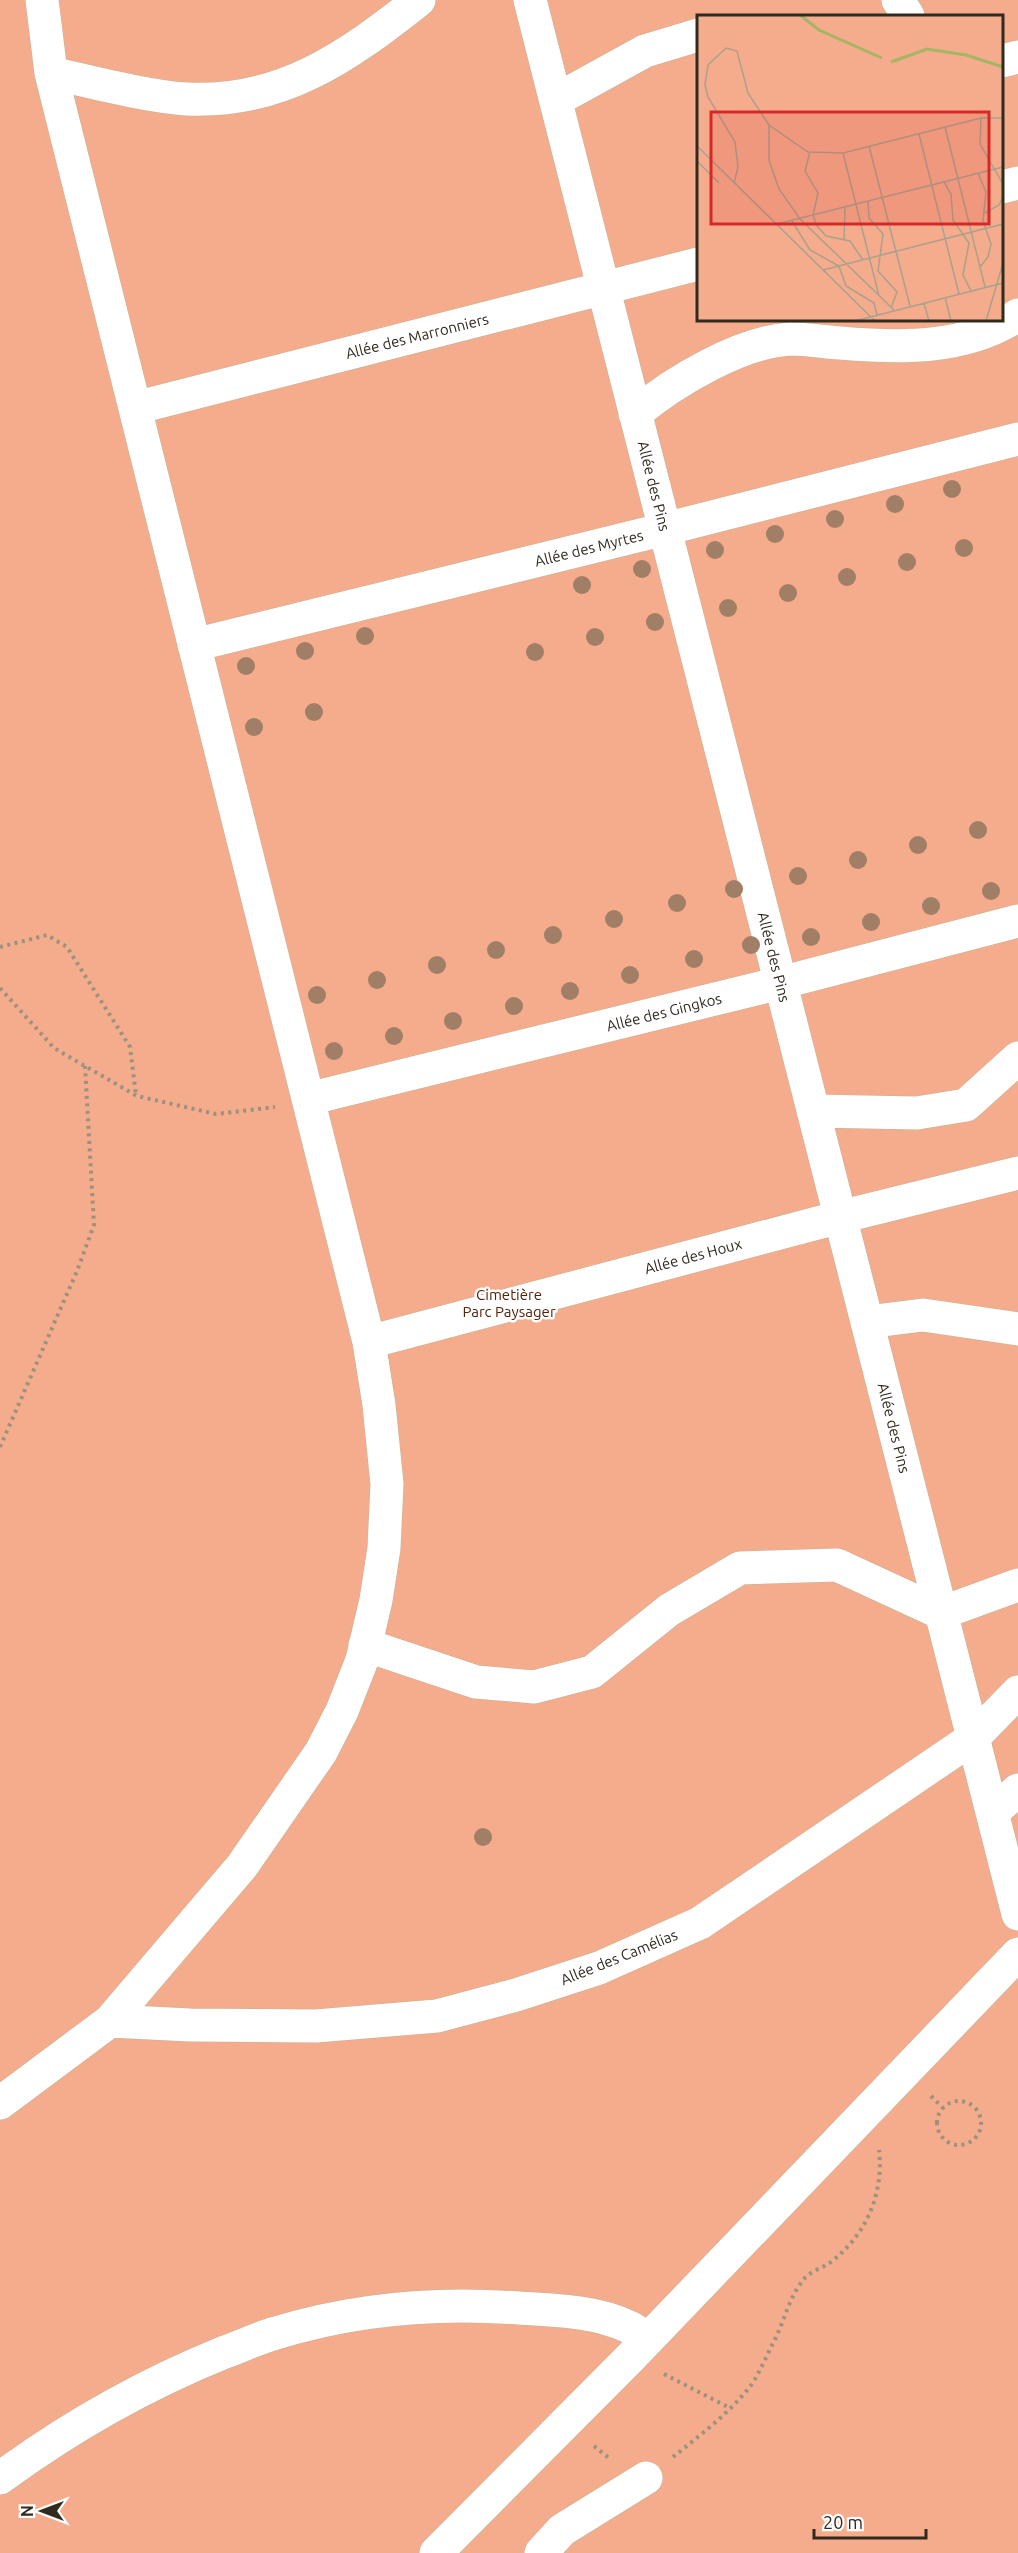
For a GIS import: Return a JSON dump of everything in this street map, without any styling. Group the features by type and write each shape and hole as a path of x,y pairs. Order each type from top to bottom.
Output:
{"lane":[{"path":"0,2103 110,2021 242,1866 321,1752 342,1711 362,1660 376,1600 384,1548 387,1484 379,1406 369,1342 51,73 42,0"},
{"path":"51,73 183,99 222,99 253,95 291,83 334,62 419,0"},
{"name":"Allée des Pins","path":"530,0 1018,1914"},
{"path":"898,0 907,15"},
{"path":"556,100 645,51 697,36"},
{"path":"1003,61 1018,57"},
{"path":"1003,187 1018,183"},
{"name":"Allée des Marronniers","path":"135,408 697,265"},
{"path":"635,414 654,398 745,349 789,339 898,347 947,343 982,332 1018,315"},
{"name":"Allée des Myrtes","path":"194,645 1018,439"},
{"name":"Allée des Gingkos","path":"308,1099 780,983 1018,921"},
{"path":"813,1111 917,1113 966,1105 1018,1058"},
{"name":"Allée des Houx","path":"369,1342 840,1217 1018,1173"},
{"path":"867,1322 923,1315 1018,1329"},
{"path":"365,1645 476,1682 534,1687 592,1672 669,1610 740,1568 837,1565 941,1613 1018,1585"},
{"name":"Allée des Camélias","path":"110,2021 190,2025 316,2026 436,2016 516,1995 599,1968 700,1923 973,1738 1018,1692"},
{"path":"993,1812 1018,1790"},
{"path":"436,2553 639,2349 1018,1954"},
{"path":"0,2478 115,2402 150,2385 274,2333 329,2319 391,2309 452,2306 534,2308 604,2318 630,2327 639,2349"},
{"path":"541,2553 562,2530 643,2481"}],"path":[{"path":"0,947 47,935 67,947 130,1047 137,1096"},
{"path":"0,988 54,1048 137,1096 216,1114 268,1109 308,1099"},
{"path":"0,1447 77,1271 94,1226 85,1066"},
{"path":"965,2101 972,2104 981,2118 978,2134 966,2144 950,2142 939,2131 939,2115 949,2103 965,2101"},
{"path":"565,2423 643,2481 712,2426 730,2408 749,2388 774,2343 792,2298 805,2277 830,2263 851,2244 869,2217 879,2191 880,2154 874,2104"},
{"path":"639,2349 730,2408"}],"green space":[{"name":"Cimetière Parc Paysager","path":"0,0 1018,0 1018,2553 0,2553"}]}
